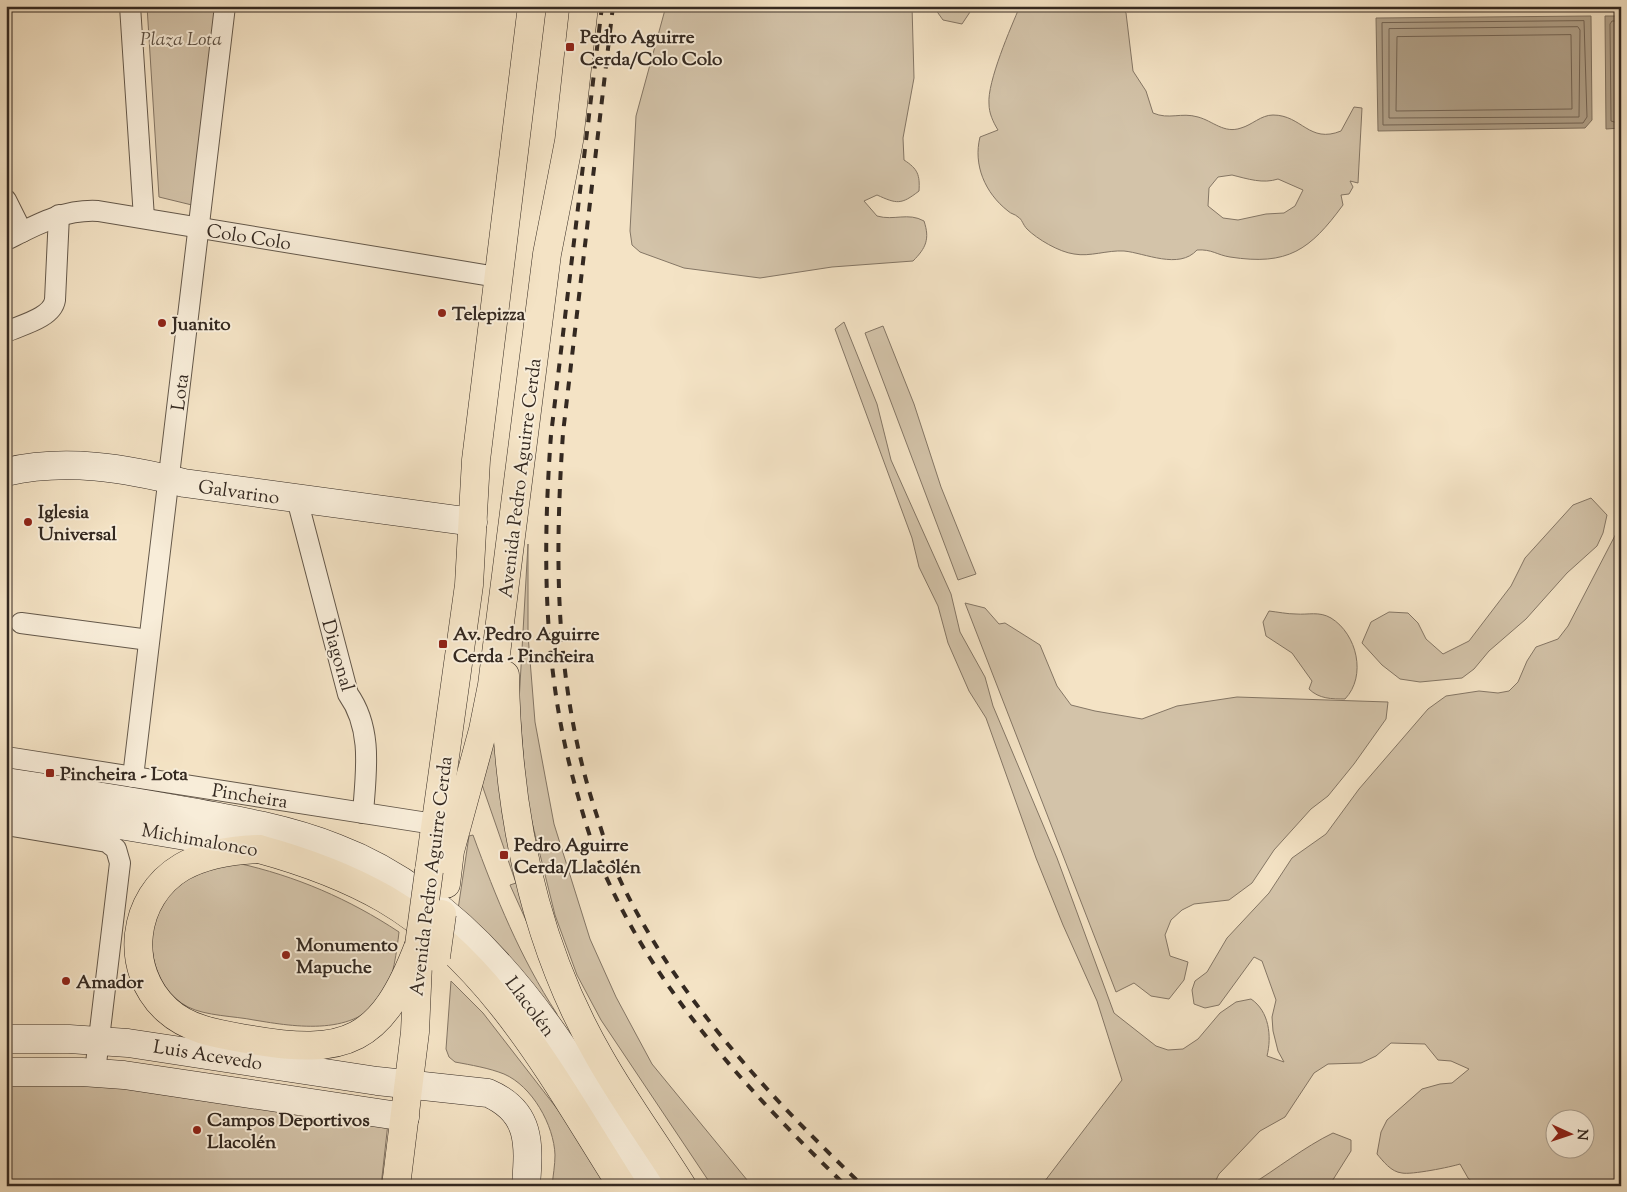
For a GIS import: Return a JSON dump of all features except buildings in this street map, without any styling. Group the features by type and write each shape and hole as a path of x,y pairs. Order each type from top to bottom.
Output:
{"main road":[{"name":"Avenida Pedro Aguirre Cerda","path":"396,1186 437,877 434,824 465,618 476,460 497,277 532,6"},
{"name":"Avenida Pedro Aguirre Cerda","path":"437,877 450,851 487,710 506,580 547,254 567,150 584,6"},
{"path":"506,580 505,697 508,755 516,820 530,885 560,975 592,1042 682,1186"},
{"path":"259,849 208,856 182,867 160,884 147,904 139,928 137,948 140,967 157,999 176,1018 209,1032 278,1044 309,1047 340,1042 366,1030 386,1011 408,972 428,951"},
{"name":"Michimalonco","path":"259,849 326,870 386,900"},
{"name":"Llacolén","path":"386,900 446,945 496,997 542,1062 622,1186"}],"street":[{"path":"130,6 144,218"},
{"name":"Lota","path":"132,777 225,6"},
{"path":"6,200 14,236"},
{"name":"Colo Colo","path":"14,236 59,215 86,211 144,218 497,277"},
{"path":"6,332 49,312 52,308 55,300 59,215"},
{"name":"Galvarino","path":"6,472 24,468 65,464 154,475 169,480 473,522"},
{"name":"Diagonal","path":"297,498 348,694 357,707 366,739 367,762 363,813"},
{"path":"21,623 149,640"},
{"name":"Pincheira","path":"6,757 434,824"},
{"name":"Michimalonco","path":"6,782 254,824 313,839 371,864"},
{"name":"Michimalonco","path":"6,806 259,849"},
{"path":"6,825 107,842 118,853 120,863 95,1072"},
{"name":"Llacolén","path":"371,864 431,903 477,942 497,963 542,1018 650,1186"},
{"name":"Luis Acevedo","path":"6,1039 99,1040 158,1046 409,1084 478,1091 497,1097 506,1103 520,1119 527,1139 526,1186"},
{"name":"Luis Acevedo","path":"6,1072 95,1072 132,1076 405,1118"}],"green space":[{"name":"Plaza Lota","path":"147,6 216,6 196,206 159,197"},
{"path":"666,6 912,6 914,78 903,138 904,160 917,173 919,191 908,199 899,202 877,195 864,201 877,216 889,218 912,217 924,221 927,233 926,243 913,261 832,267 760,278 684,268 640,252 632,245 630,231 636,116"},
{"path":"933,6 974,6 962,24 943,20"},
{"path":"1020,6 1120,6 1126,13 1133,71 1146,91 1153,113 1159,115 1192,116 1229,129 1245,127 1269,115 1283,116 1313,132 1330,134 1341,131 1354,107 1362,108 1358,183 1350,181 1353,187 1349,194 1341,195 1343,205 1320,233 1308,244 1283,256 1267,259 1250,259 1230,257 1207,250 1197,250 1190,256 1172,260 1124,251 1080,255 1055,248 1031,233 1016,215 1009,212 993,196 983,178 978,158 980,137 998,130 990,111 989,94 1006,40","holes":["1232,175 1261,181 1278,179 1303,190 1295,206 1284,213 1266,214 1238,220 1223,218 1208,206 1209,188 1218,177"]},
{"path":"844,322 877,404 891,460 951,594 960,632 985,677 993,706 1057,858 1114,1013 1156,1046 1168,1050 1183,1049 1198,1039 1220,1013 1236,1002 1251,999 1262,1010 1268,1024 1267,1056 1284,1062 1278,1051 1273,1031 1272,1017 1276,1000 1262,961 1254,957 1219,1005 1205,1008 1194,1004 1192,990 1195,981 1207,972 1227,938 1269,893 1292,858 1326,834 1359,789 1428,709 1446,696 1479,691 1498,693 1509,691 1518,682 1527,661 1536,647 1558,639 1568,626 1621,524 1621,976 1617,986 1621,1011 1621,1177 1617,1186 1477,1186 1468,1178 1460,1164 1414,1173 1394,1171 1377,1154 1381,1132 1387,1120 1422,1089 1452,1083 1469,1069 1451,1061 1438,1060 1425,1044 1391,1043 1376,1056 1361,1063 1328,1064 1314,1073 1285,1117 1260,1131 1219,1174 1213,1186 1041,1186 1122,1080 1097,1001 1036,858 986,718 969,691 948,643 938,606 919,567 912,538 835,329"},
{"path":"883,326 914,404 941,487 976,574 958,580 865,333"},
{"path":"1591,498 1607,515 1603,533 1597,546 1567,573 1526,619 1489,651 1474,669 1462,678 1420,682 1400,679 1382,665 1362,643 1371,622 1389,612 1408,613 1418,623 1426,639 1443,654 1469,641 1511,586 1525,558 1573,505"},
{"path":"528,544 528,635 535,722 554,824 590,939 616,997 652,1064 752,1186 712,1186 601,1020 577,975 555,915 527,802 519,702"},
{"path":"965,603 985,608 999,624 1005,623 1040,645 1057,686 1071,705 1095,711 1142,719 1177,706 1237,697 1388,702 1386,719 1354,764 1328,796 1311,809 1274,850 1252,883 1229,900 1194,904 1182,910 1171,920 1165,935 1170,956 1188,962 1184,980 1169,999 1151,996 1134,983 1116,992"},
{"path":"1269,611 1322,615 1331,618 1340,625 1353,645 1357,667 1356,679 1352,690 1345,699 1321,697 1309,689 1312,681 1292,653 1266,636 1263,622"},
{"path":"495,699 534,938 510,885 516,883 480,779"},
{"path":"473,835 510,927 520,949 557,1014 556,1019 457,916 469,836"},
{"path":"237,863 259,868 321,890 361,909 399,932 390,981 384,994 372,1008 358,1017 342,1023 306,1026 270,1023 203,1012 188,1007 175,998 158,973 154,958 152,928 156,913 163,898 187,875 206,868"},
{"path":"451,981 483,1013 582,1141 611,1186 552,1186 555,1159 554,1143 546,1119 532,1097 524,1088 504,1074 486,1068 455,1062 449,1057 446,1049"},
{"name":"Campos Deportivos Llacolén","path":"6,1076 140,1085 388,1123 381,1186 6,1186"},
{"path":"1333,1133 1351,1140 1351,1151 1329,1186 1249,1186 1312,1145"}],"water":[{"path":"1591,16 1592,120 1585,128 1378,131 1376,18"},
{"path":"1605,16 1621,16 1621,128 1606,129"}],"railway":[{"path":"602,6 551,435 548,481 546,526 548,617 552,662 566,752 583,815 600,863 626,917 651,960 679,1001 742,1079 846,1186"},
{"path":"613,6 563,433 560,482 559,579 561,627 565,674 573,722 583,769 608,851 622,884 645,927 699,1008 729,1046 794,1118 863,1186"}],"place":[{"name":"Pedro Aguirre Cerda/Colo Colo","path":"570,47"},
{"name":"Telepizza","path":"442,313"},
{"name":"Juanito","path":"162,323"},
{"name":"Iglesia Universal","path":"28,522"},
{"name":"Av. Pedro Aguirre Cerda - Pincheira","path":"443,644"},
{"name":"Pincheira - Lota","path":"50,773"},
{"name":"Pedro Aguirre Cerda/Llacolén","path":"504,855"},
{"name":"Monumento Mapuche","path":"286,955"},
{"name":"Amador","path":"66,981"},
{"name":"Campos Deportivos Llacolén","path":"197,1130"}]}
